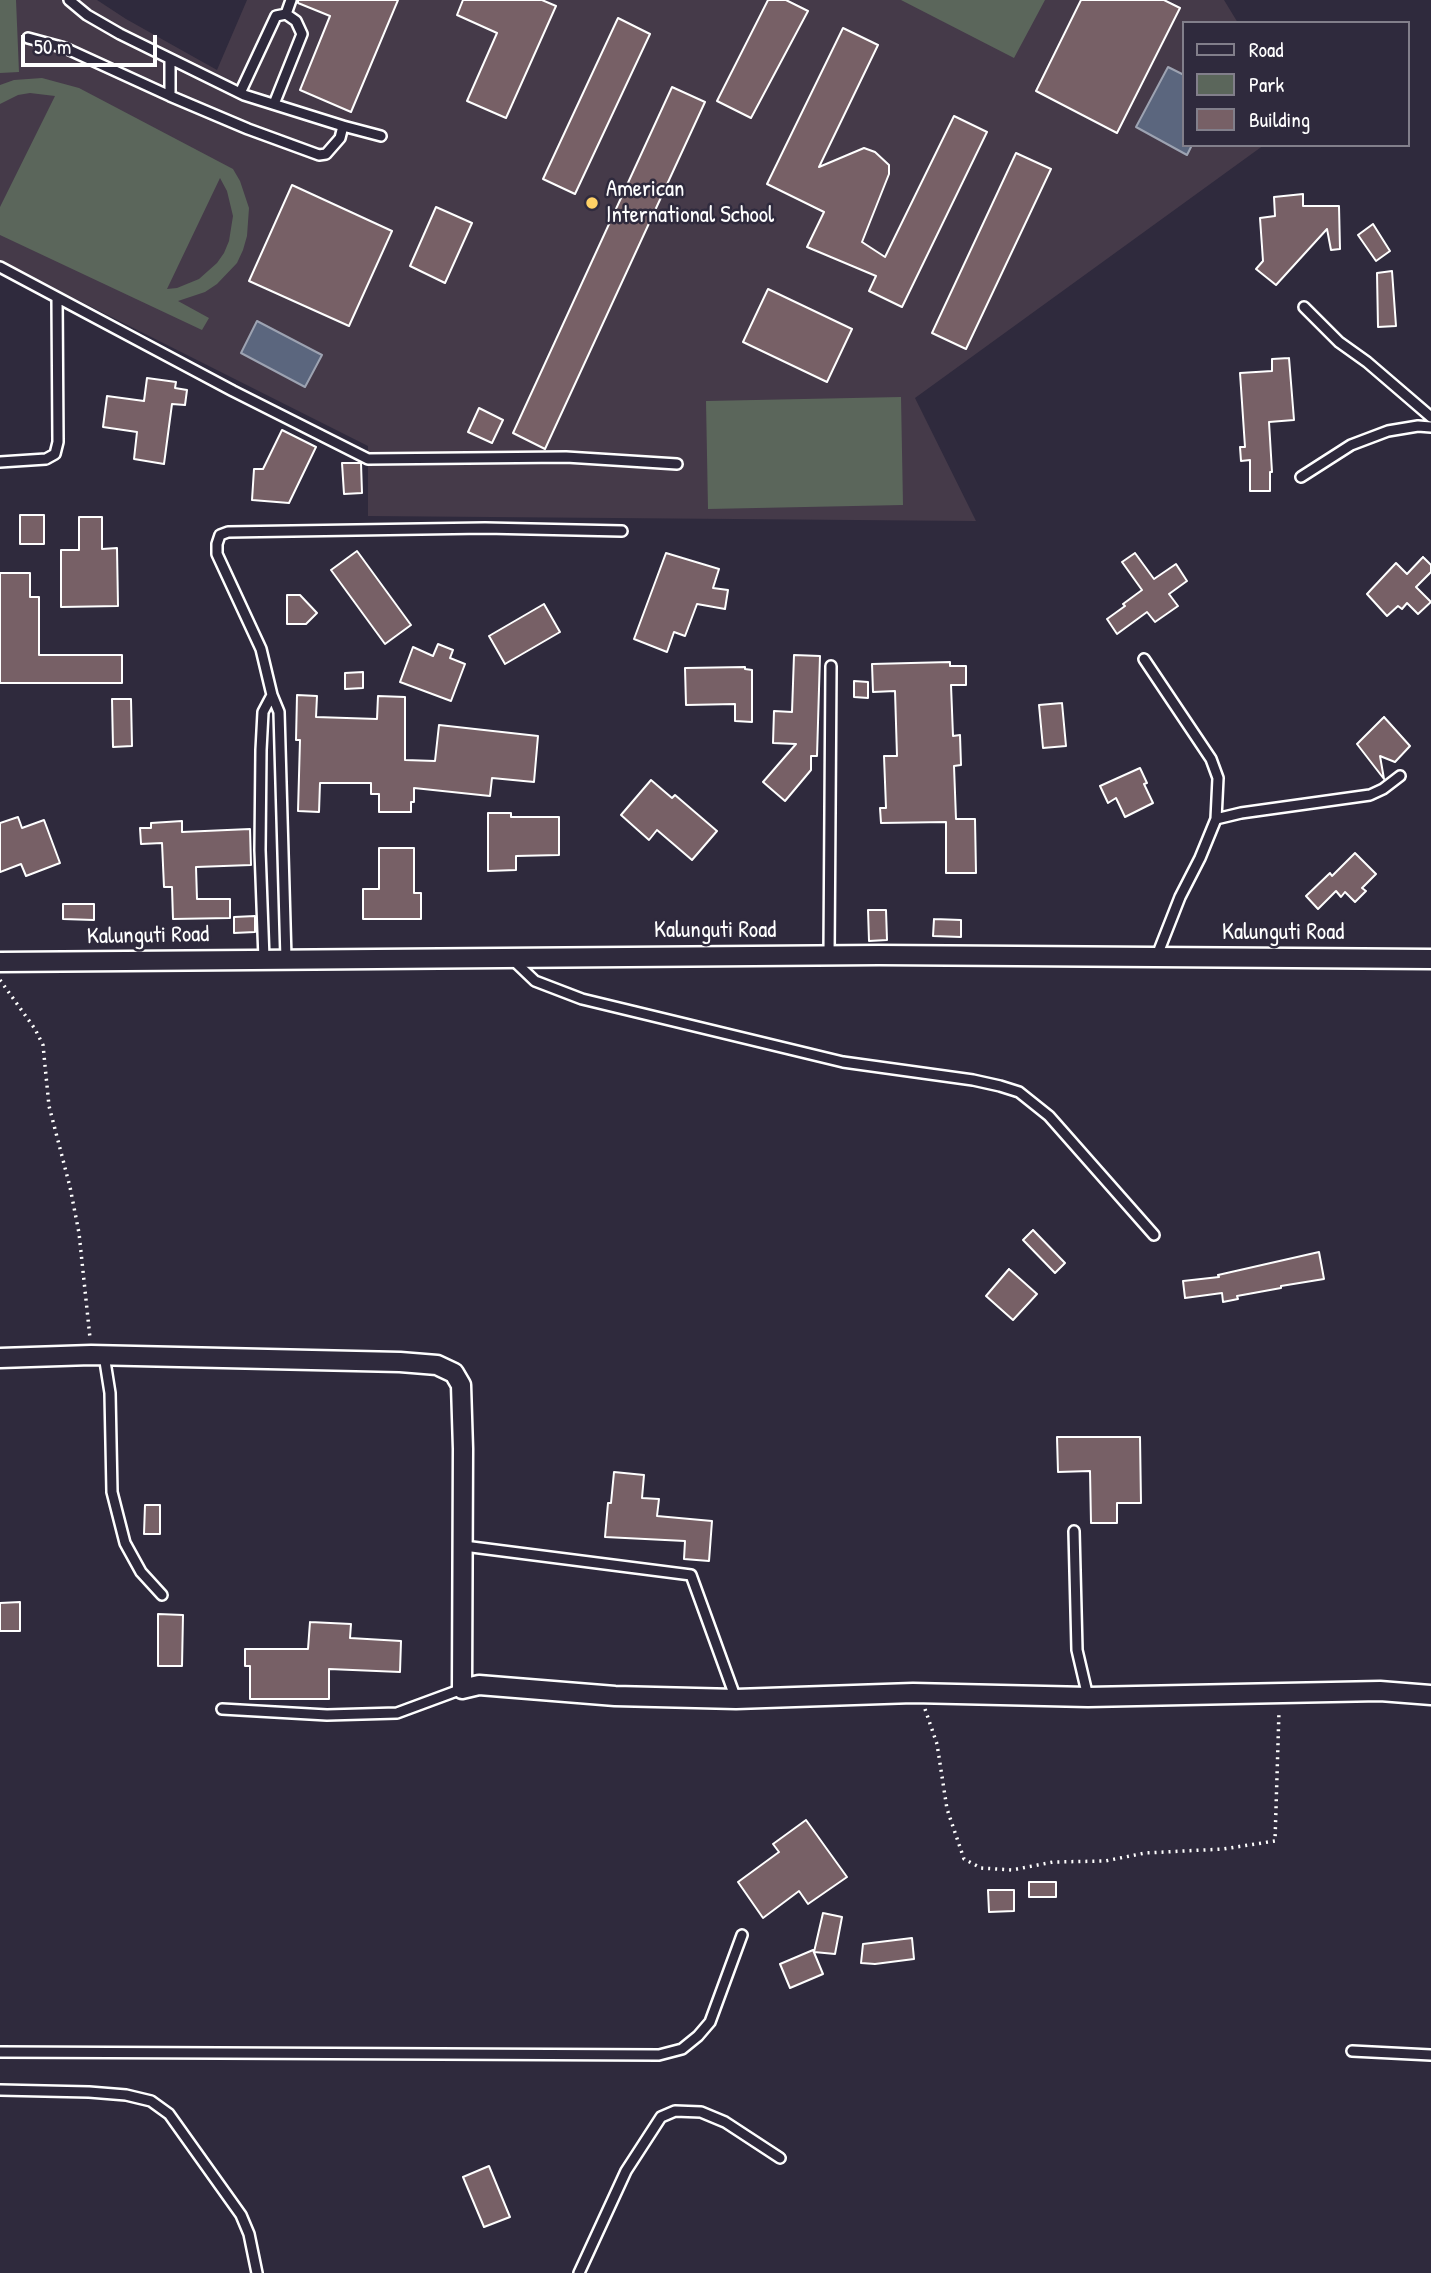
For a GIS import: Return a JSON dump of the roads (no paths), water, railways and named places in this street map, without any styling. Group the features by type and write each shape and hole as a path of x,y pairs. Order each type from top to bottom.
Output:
{"street":[{"name":"Kalunguti Road","path":"0,962 829,955 1431,959"},
{"path":"0,1357 98,1355 400,1362 437,1365 454,1373 461,1385 464,1546 462,1689 479,1685 615,1696 736,1699 914,1693 1088,1697 1380,1691 1431,1695"}],"lane":[{"path":"69,0 87,15 170,60 240,93 381,136"},
{"path":"286,14 291,0"},
{"path":"240,93 276,16 286,14 296,21 302,34 274,104"},
{"path":"28,38 65,48 248,129 318,155 326,154 334,147 343,126"},
{"path":"170,60 170,96"},
{"path":"0,267 233,391 368,459 566,457 677,464"},
{"path":"0,462 46,459 55,454 58,442 57,298"},
{"path":"1304,307 1339,342 1367,362 1431,417"},
{"path":"1301,477 1351,445 1388,431 1418,426 1431,427"},
{"path":"286,959 279,712 261,649 217,554 220,535 228,532 485,528 622,530"},
{"path":"1144,659 1210,760 1218,778 1216,819 1180,897 1156,958"},
{"path":"829,955 831,666"},
{"path":"264,960 260,850 261,750 263,712 272,695"},
{"path":"1216,819 1370,795 1400,776"},
{"path":"510,957 535,981 582,999 843,1062 973,1080 1018,1093 1049,1116 1154,1234"},
{"path":"98,1355 110,1393 112,1492 125,1543 141,1572 162,1595"},
{"path":"1074,1531 1077,1650 1088,1697"},
{"path":"464,1546 691,1575 736,1699"},
{"path":"222,1709 327,1715 397,1713 462,1689"},
{"path":"0,2052 659,2055 682,2049 710,2022 742,1935"},
{"path":"1352,2051 1431,2055"},
{"path":"0,2090 89,2092 126,2095 151,2101 169,2114 241,2215 249,2234 257,2273"},
{"path":"579,2273 626,2171 661,2117 676,2111 701,2112 725,2122 780,2158"}],"water":[{"path":"1168,67 1182,74 1182,147 1191,147 1187,155 1136,127"},
{"path":"257,321 322,355 305,387 241,353"}],"place":[{"name":"American International School","path":"592,203"}]}
